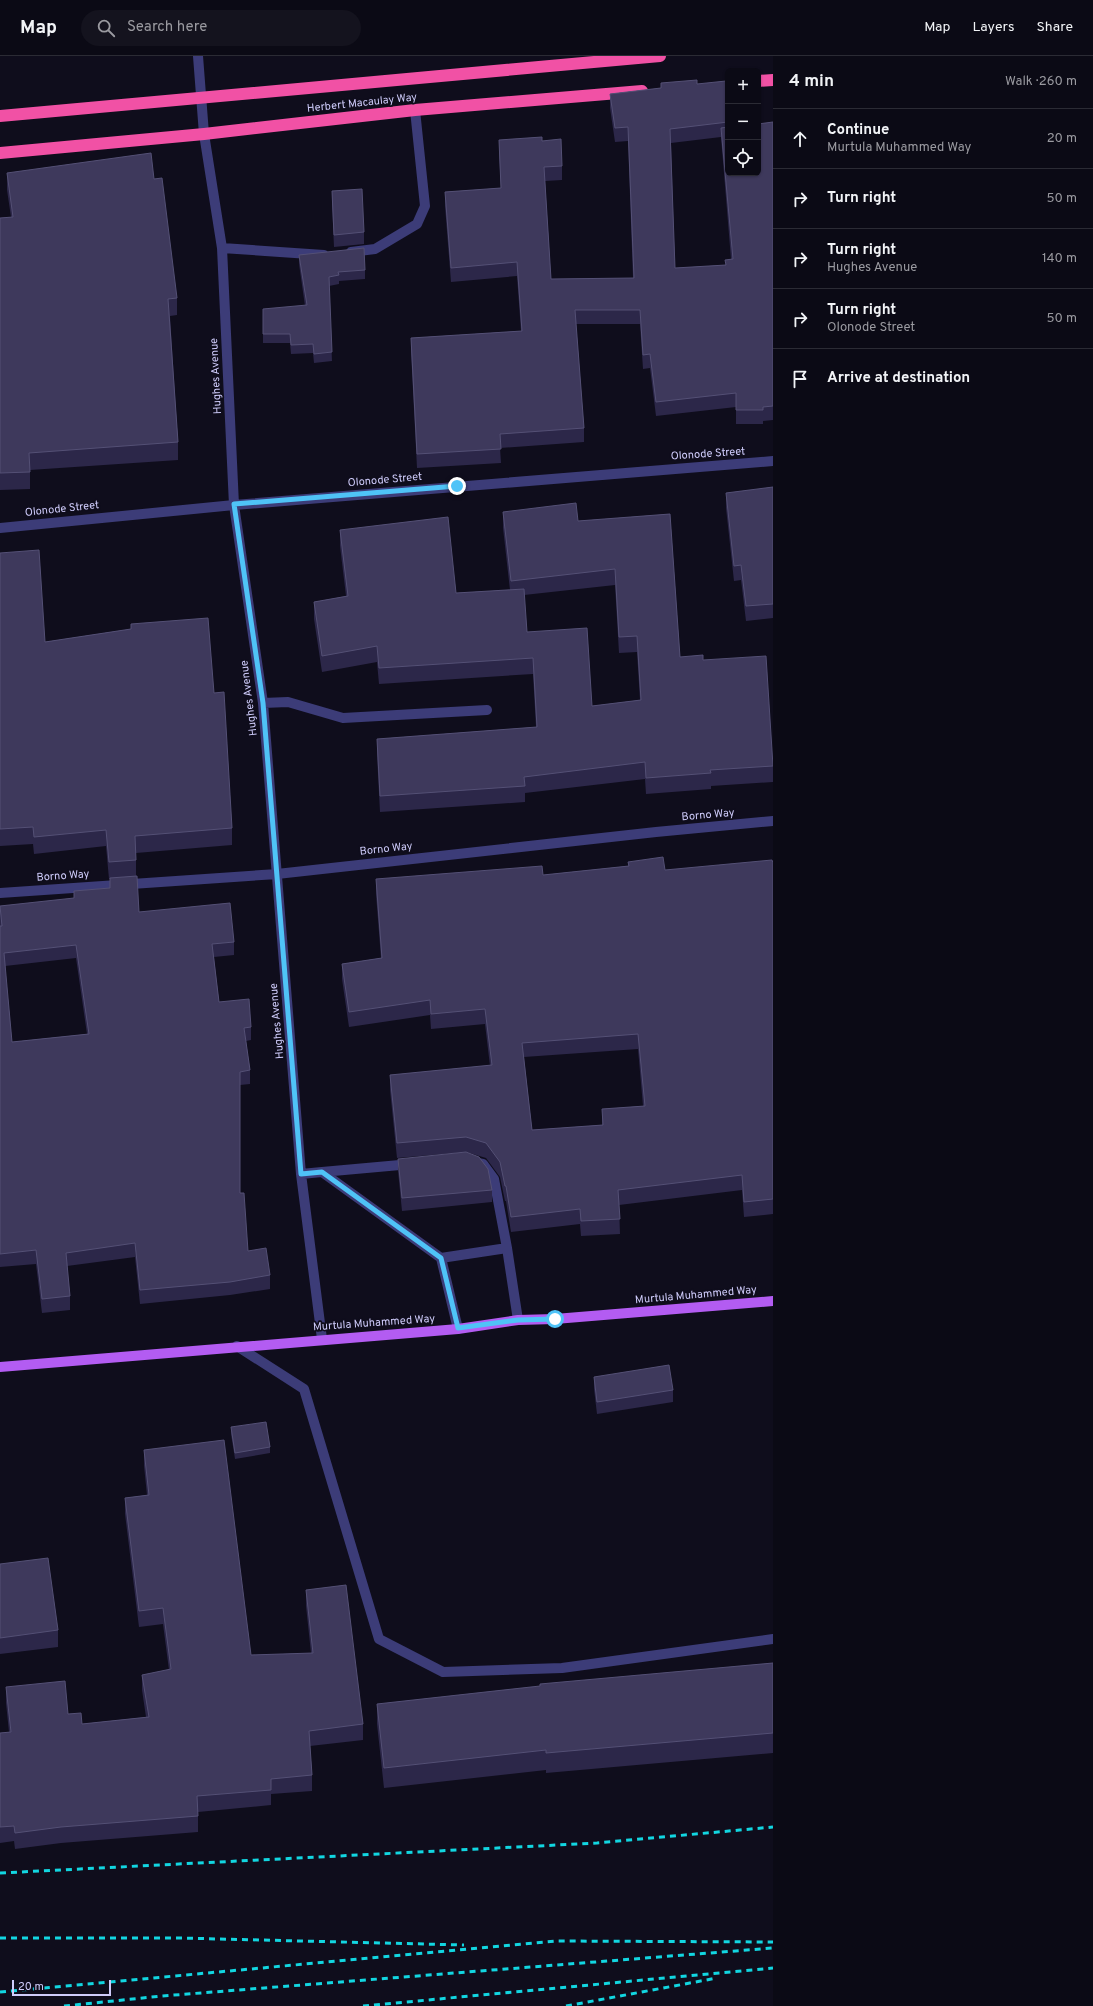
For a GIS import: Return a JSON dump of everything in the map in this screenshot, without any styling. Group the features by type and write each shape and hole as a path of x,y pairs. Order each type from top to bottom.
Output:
{"highway":[{"name":"Herbert Macaulay Way","path":"0,116 201,99 660,56"},
{"path":"761,81 773,80"},
{"name":"Herbert Macaulay Way","path":"0,153 204,134 415,110 657,89"}],"main road":[{"name":"Murtula Muhammed Way","path":"0,1367 458,1328 518,1320 555,1319 773,1301"}],"street":[{"name":"Hughes Avenue","path":"198,56 204,134 222,248 234,504 263,703 301,1174 322,1339"},
{"path":"222,248 336,254 375,249 417,224 425,206 415,110"},
{"name":"Olonode Street","path":"0,528 234,504 773,461"},
{"path":"263,703 288,702 343,718 487,710"},
{"name":"Borno Way","path":"0,893 277,874 656,832 773,821"},
{"path":"467,1158 483,1164 494,1178 518,1320"},
{"path":"301,1174 421,1163"},
{"path":"322,1172 441,1258 458,1328"},
{"path":"441,1258 507,1248"},
{"path":"237,1346 304,1388 379,1639 443,1672 562,1668 773,1639"}],"building":[{"path":"697,80 697,84 725,81 725,122 670,129 675,268 726,265 725,260 733,259 725,176 761,176 761,124 773,122 773,406 763,407 763,410 736,410 736,393 656,402 650,354 643,355 640,310 575,310 584,428 500,434 501,449 417,454 411,338 522,331 517,262 451,268 445,192 501,188 499,140 542,137 542,141 561,139 562,166 544,167 551,279 634,278 628,127 615,128 610,94 661,88 661,83"},
{"path":"725,127 725,172 721,128"},
{"path":"151,153 154,179 162,178 177,298 168,299 178,442 29,453 30,472 0,473 0,218 13,217 7,173"},
{"path":"362,189 364,232 334,235 332,191"},
{"path":"364,248 365,270 338,272 339,275 329,277 332,352 314,354 313,344 291,345 290,334 263,334 263,309 307,305 299,255"},
{"path":"773,487 773,604 746,606 741,565 734,566 726,493"},
{"path":"576,503 578,521 670,514 680,657 703,655 703,660 766,656 773,766 710,770 711,773 646,778 645,762 524,777 525,786 380,796 377,739 537,727 533,658 379,668 377,646 322,656 314,602 348,596 340,530 448,517 456,593 524,589 527,632 587,628 592,706 641,700 637,636 619,637 615,569 511,581 503,512"},
{"path":"39,550 45,642 131,629 131,624 208,618 214,693 224,692 232,828 135,836 136,860 109,862 106,830 34,837 33,827 0,829 0,553"},
{"path":"663,857 665,870 772,860 773,1199 744,1202 742,1175 618,1190 620,1219 581,1221 580,1209 511,1217 500,1162 486,1143 466,1137 397,1143 390,1075 492,1065 485,1009 431,1014 430,1000 349,1012 342,964 382,958 376,879 542,866 543,875 629,866 628,862","holes":["638,1034 645,1106 602,1109 603,1125 532,1130 522,1043"]},
{"path":"137,876 139,912 230,903 234,942 212,944 219,1002 249,999 251,1027 244,1028 250,1070 240,1072 240,1193 244,1193 248,1251 266,1248 270,1275 230,1282 140,1290 135,1243 66,1253 70,1296 42,1299 36,1250 0,1254 0,926 2,926 0,906 74,898 74,891 110,888 110,878","holes":["76,945 89,1034 12,1042 4,953"]},
{"path":"466,1152 479,1157 488,1169 492,1190 402,1198 398,1159"},
{"path":"669,1365 673,1390 597,1402 594,1377"},
{"path":"266,1422 270,1447 235,1453 231,1427"},
{"path":"224,1440 251,1655 313,1653 306,1590 346,1585 363,1724 309,1731 312,1775 271,1779 271,1790 197,1796 198,1816 61,1827 15,1833 14,1826 0,1827 0,1733 11,1732 6,1687 65,1681 68,1714 81,1713 82,1724 149,1717 142,1675 171,1669 163,1608 139,1611 125,1498 149,1495 144,1450"},
{"path":"48,1558 58,1630 0,1638 0,1564"},
{"path":"773,1663 773,1733 546,1753 546,1750 384,1768 377,1704 540,1686 540,1684"}],"railway":[{"path":"0,1873 597,1843 773,1827"},
{"path":"0,1938 179,1938 464,1945"},
{"path":"0,1992 556,1941 773,1942"},
{"path":"64,2006 162,1996 773,1948"},
{"path":"363,2006 773,1968"},
{"path":"566,2006 717,1978"}],"route":[{"path":"457,486 234,504 263,703 301,1174 322,1172 441,1258 458,1328 518,1320 555,1319"}]}
